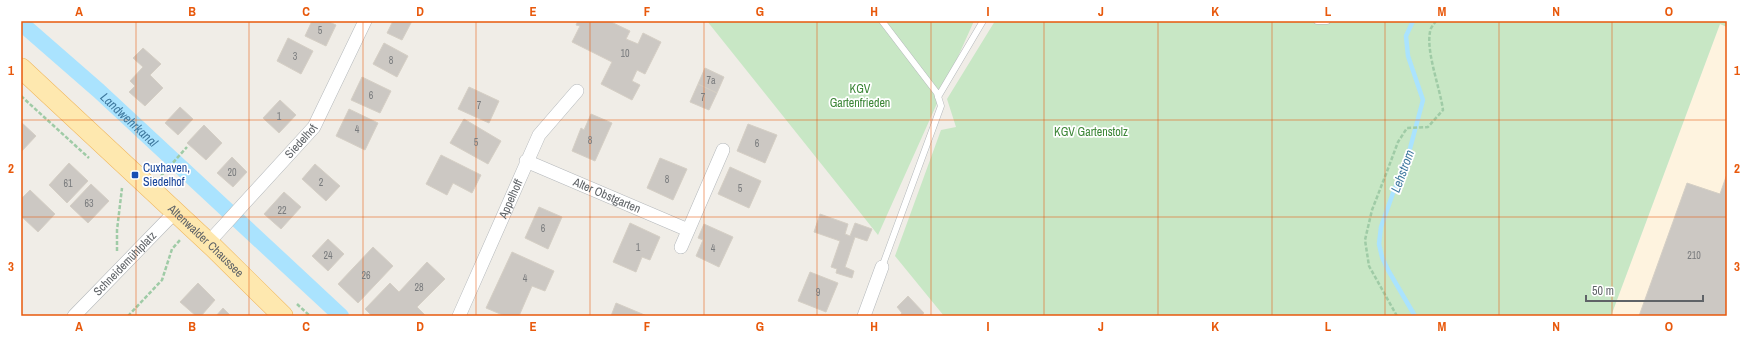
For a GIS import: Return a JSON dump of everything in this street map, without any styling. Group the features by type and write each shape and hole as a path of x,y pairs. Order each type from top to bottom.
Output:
{"main road":[{"name":"Altenwalder Chaussee","path":"21,68 169,218 186,234 208,243 283,316"}],"street":[{"name":"Siedelhof","path":"208,243 314,127 365,21"},
{"name":"Appelhoff","path":"459,316 526,161 539,135 577,91"},
{"path":"681,247 723,150"},
{"name":"Alter Obstgarten","path":"526,161 688,230"},
{"name":"Schneidemühlplatz","path":"74,316 169,218"},
{"path":"864,316 882,266"}],"lane":[{"path":"882,21 937,93 941,106 906,197 882,266"},
{"path":"938,97 983,21"},
{"path":"1317,21 1327,21"}],"path":[{"path":"1397,316 1369,266 1364,240 1372,210 1398,142 1407,128 1428,127 1443,110 1441,92 1430,51 1430,30 1436,21"},
{"path":"21,96 94,163"},
{"path":"166,171 187,148"},
{"path":"117,183 128,194"},
{"path":"117,272 117,230 122,188"},
{"path":"169,218 186,234"},
{"path":"185,246 186,234"},
{"path":"128,316 162,280 172,249 186,234"}],"shaded area":[{"path":"1720,24 1727,27 1727,316 1611,316"}],"green space":[{"name":"KGV Gartenfrieden","path":"707,21 974,21 878,235"},
{"name":"KGV Gartenstolz","path":"995,21 1727,21 1727,27 1720,24 1611,316 944,316 895,256 941,130 956,127 947,99"}],"building":[{"path":"312,21 327,21 336,25 326,46 305,36"},
{"path":"393,21 412,21 402,40 387,33"},
{"path":"578,21 609,21 630,31 626,39 638,44 643,33 661,42 645,74 637,70 632,81 640,85 632,100 601,84 612,62 572,42 580,26 576,25"},
{"path":"288,38 313,51 301,74 277,61"},
{"path":"384,43 408,56 397,77 373,64"},
{"path":"143,48 161,64 150,75 163,88 145,106 129,92 135,86 130,81 143,67 133,58"},
{"path":"705,68 724,77 717,93 698,84"},
{"path":"362,77 391,91 380,113 351,100"},
{"path":"698,84 717,93 709,110 690,102"},
{"path":"469,87 499,101 489,123 458,109"},
{"path":"280,100 296,115 279,133 263,118"},
{"path":"180,107 193,119 178,135 165,123"},
{"path":"349,109 378,123 365,150 336,136"},
{"path":"591,114 612,123 595,161 572,151 581,128 584,130"},
{"path":"464,119 501,141 488,164 450,143"},
{"path":"21,122 36,136 21,152"},
{"path":"748,124 777,135 765,163 737,151"},
{"path":"204,125 222,143 206,160 187,143"},
{"path":"441,155 481,175 472,193 453,183 447,195 426,184"},
{"path":"232,157 247,172 233,187 217,173"},
{"path":"660,158 687,169 673,200 647,188"},
{"path":"69,163 88,181 67,203 49,185"},
{"path":"315,164 340,186 326,201 302,179"},
{"path":"730,167 761,181 749,208 718,194"},
{"path":"1727,174 1727,316 1639,316 1687,183 1720,194"},
{"path":"91,184 109,201 88,223 70,206"},
{"path":"30,190 55,214 38,232 21,216 21,199"},
{"path":"284,192 301,207 281,229 264,214"},
{"path":"539,207 562,217 548,249 525,238"},
{"path":"820,214 848,224 845,234 850,236 855,223 872,229 867,241 855,237 845,267 854,271 852,278 836,273 837,269 831,267 840,241 814,232"},
{"path":"630,223 660,237 650,260 642,257 636,272 613,262"},
{"path":"704,224 733,237 719,267 696,256 703,240 698,238"},
{"path":"328,239 344,254 328,271 312,256"},
{"path":"373,247 393,266 358,303 338,284"},
{"path":"512,252 554,271 545,291 532,286 519,316 505,316 486,308"},
{"path":"427,262 445,279 417,307 426,316 372,316 365,309 390,283 399,292"},
{"path":"810,272 838,283 826,312 798,301"},
{"path":"198,283 215,300 201,316 196,316 180,302"},
{"path":"908,296 924,313 921,316 899,316 902,313 897,307"},
{"path":"616,303 647,316 611,316"},
{"path":"223,308 231,316 216,316"}],"waterway":[{"name":"Lehstrom","path":"1413,21 1406,36 1408,56 1423,100 1408,156 1381,227 1379,244 1382,257 1388,270 1415,316"},
{"name":"Landwehrkanal","path":"21,23 99,91 341,316"}],"place":[{"name":"Cuxhaven, Siedelhof","path":"135,175"}]}
